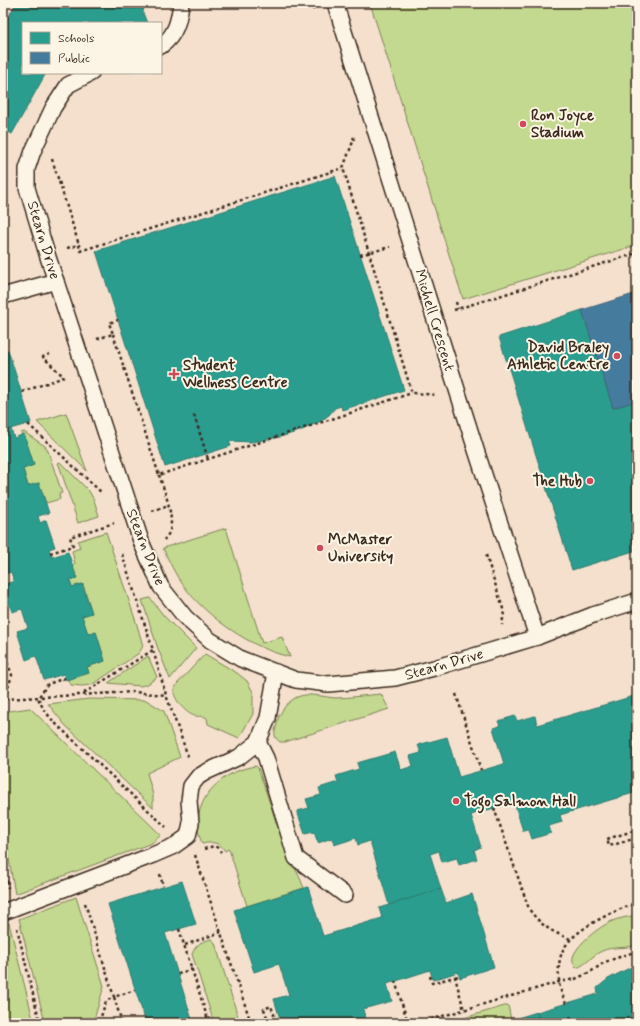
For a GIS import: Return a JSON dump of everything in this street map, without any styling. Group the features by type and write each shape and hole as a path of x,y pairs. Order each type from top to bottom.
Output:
{"lane":[{"path":"162,45 176,29 181,3"},
{"name":"Michell Crescent","path":"335,3 477,453 537,637"},
{"name":"Stearn Drive","path":"89,74 68,85 53,108 26,169 27,188 142,544 161,587 185,617 210,640 241,658 296,680 328,684 395,678 434,668 537,637 637,601"},
{"path":"3,296 56,281"},
{"path":"7,911 153,855 174,846 185,838 191,823 189,801 191,786 198,777 239,757 258,742 268,718 276,672"},
{"path":"258,742 266,758 296,858 346,895"}],"path":[{"path":"311,3 316,17"},
{"path":"43,128 80,251 343,168"},
{"path":"352,131 354,139 343,168 412,393"},
{"path":"3,193 6,197"},
{"path":"67,248 79,245"},
{"path":"360,256 396,245"},
{"path":"450,312 637,253"},
{"path":"456,302 458,309"},
{"path":"118,320 109,323 168,505 171,525 170,532 161,543"},
{"path":"97,339 113,334"},
{"path":"50,354 43,357 64,377 66,384"},
{"path":"22,392 64,377"},
{"path":"159,475 412,393 437,395"},
{"path":"194,415 208,459"},
{"path":"28,424 102,494 99,486"},
{"path":"149,512 168,505"},
{"path":"110,517 114,530"},
{"path":"50,553 73,546 70,537 112,524"},
{"path":"120,550 153,650 166,695 185,750 198,777"},
{"path":"83,694 153,650"},
{"path":"3,651 12,674 3,703"},
{"path":"38,698 48,684 65,678"},
{"path":"5,699 133,692 166,695"},
{"path":"456,694 482,770"},
{"path":"38,698 44,710 54,722 185,838 194,852 251,1023"},
{"path":"494,808 529,910 538,922 550,930 570,939"},
{"path":"633,831 607,839 609,846 637,838"},
{"path":"194,852 214,846 221,852"},
{"path":"3,857 7,911 40,1023"},
{"path":"79,884 122,1023"},
{"path":"566,1004 559,982 559,968 562,951 570,939 588,927 637,902"},
{"path":"180,929 209,1023"},
{"path":"185,945 221,932"},
{"path":"419,1023 559,982 575,979 589,973 605,962 637,951"},
{"path":"178,974 192,969"},
{"path":"430,976 432,983 459,976"},
{"path":"455,977 464,1010"},
{"path":"395,981 408,1023"},
{"path":"99,1023 106,1001 135,990"},
{"path":"269,1023 264,1009 271,1006 277,1023"}],"shaded area":[{"name":"McMaster University","path":"3,3 637,3 637,1023 3,1023"}],"green space":[{"name":"Ron Joyce Stadium","path":"370,3 637,3 637,245 463,299"},
{"path":"66,413 87,471 37,422"},
{"path":"24,432 45,446 48,451 62,493 59,494 60,499 46,503 39,483 28,486 23,469 34,465 24,435 22,436 21,433"},
{"path":"60,462 89,491 94,500 99,516 78,523 58,463"},
{"path":"226,528 262,643 282,637 290,657 261,647 231,630 217,620 193,598 172,568 163,548"},
{"path":"106,532 143,646 139,653 91,685 71,685 68,680 89,673 87,667 105,661 96,632 88,634 82,616 92,613 83,584 72,587 70,580 72,565 75,564 72,551 80,548 78,541"},
{"path":"150,598 164,616 196,648 170,679 157,646 142,600"},
{"path":"205,654 237,673 247,681 253,692 253,714 239,738 208,724 207,718 205,717 191,715 181,706 174,694 177,684"},
{"path":"148,656 157,677 148,684 140,686 108,683"},
{"path":"381,694 389,709 285,742 280,742 275,736 278,719 285,706 300,696 308,695 341,698"},
{"path":"89,699 146,700 164,711 180,757 147,773 153,795 153,808 65,725 48,704"},
{"path":"30,708 161,835 152,843 15,894 3,825 3,719 9,711"},
{"path":"256,766 258,768 285,848 304,888 247,906 229,849 225,851 220,845 215,843 202,844 198,826 202,803 215,785 234,772"},
{"path":"76,897 104,986 93,1023 45,1023 19,919"},
{"path":"637,915 637,945 602,951 580,967 576,968 573,957 575,952 588,937 610,922"},
{"path":"9,923 34,1023 3,1023 3,925"},
{"path":"212,939 215,943 240,1023 214,1023 192,954 195,948 200,944"},
{"path":"508,1005 511,1020 500,1023 447,1023"}],"building: Schools":[{"path":"16,3 144,3 143,13 147,22 22,22 22,74 45,74 12,134 3,129 3,27"},
{"path":"335,176 404,390 342,410 341,406 335,408 321,421 300,431 280,437 251,442 229,441 231,446 165,467 96,251"},
{"name":"The Hub","path":"582,310 613,408 632,402 637,418 637,550 572,570 499,337"},
{"path":"8,350 31,423 3,431 3,352"},
{"path":"11,429 14,438 24,434 34,465 23,469 28,486 39,483 49,513 38,516 40,523 46,520 55,547 49,549 52,557 68,552 77,578 70,580 72,587 82,584 92,613 82,616 88,634 96,632 105,661 87,667 89,673 66,680 64,674 44,680 36,656 26,660 17,631 28,628 22,609 12,612 3,585 14,581 11,572 5,574 3,569 3,431"},
{"name":"Togo Salmon Hall","path":"637,695 637,792 560,815 562,822 549,826 551,833 532,839 529,830 523,831 514,802 471,815 481,847 474,850 477,859 459,865 457,858 442,862 439,851 430,854 441,889 389,905 370,841 358,845 356,838 334,845 332,838 318,843 314,832 305,834 297,811 309,808 306,799 321,795 319,788 338,782 336,776 359,769 357,763 395,752 401,770 413,766 410,756 421,753 418,745 447,737 459,777 504,764 493,728 500,726 498,721 515,716 517,721 535,716 537,725"},
{"path":"182,881 196,924 165,933 193,1023 146,1023 108,904"},
{"path":"308,887 323,936 382,918 379,908 441,889 446,903 472,894 494,967 460,978 458,972 433,980 430,970 387,984 392,1001 363,1009 367,1023 287,1023 285,1017 280,1019 274,999 289,995 279,964 254,972 234,910"},
{"path":"637,964 637,1023 540,1023 537,1012 598,994 597,988 608,979"},
{"path":"537,1012 540,1023 500,1023 511,1020"}],"building: Public":[{"name":"David Braley Athletic Centre","path":"637,293 637,418 632,402 613,408 582,310"}],"place":[{"name":"Ron Joyce Stadium","path":"523,124"},
{"name":"David Braley Athletic Centre","path":"617,356"},
{"name":"Student Wellness Centre","path":"174,374"},
{"name":"The Hub","path":"590,481"},
{"name":"McMaster University","path":"320,548"},
{"name":"Togo Salmon Hall","path":"456,801"}]}
